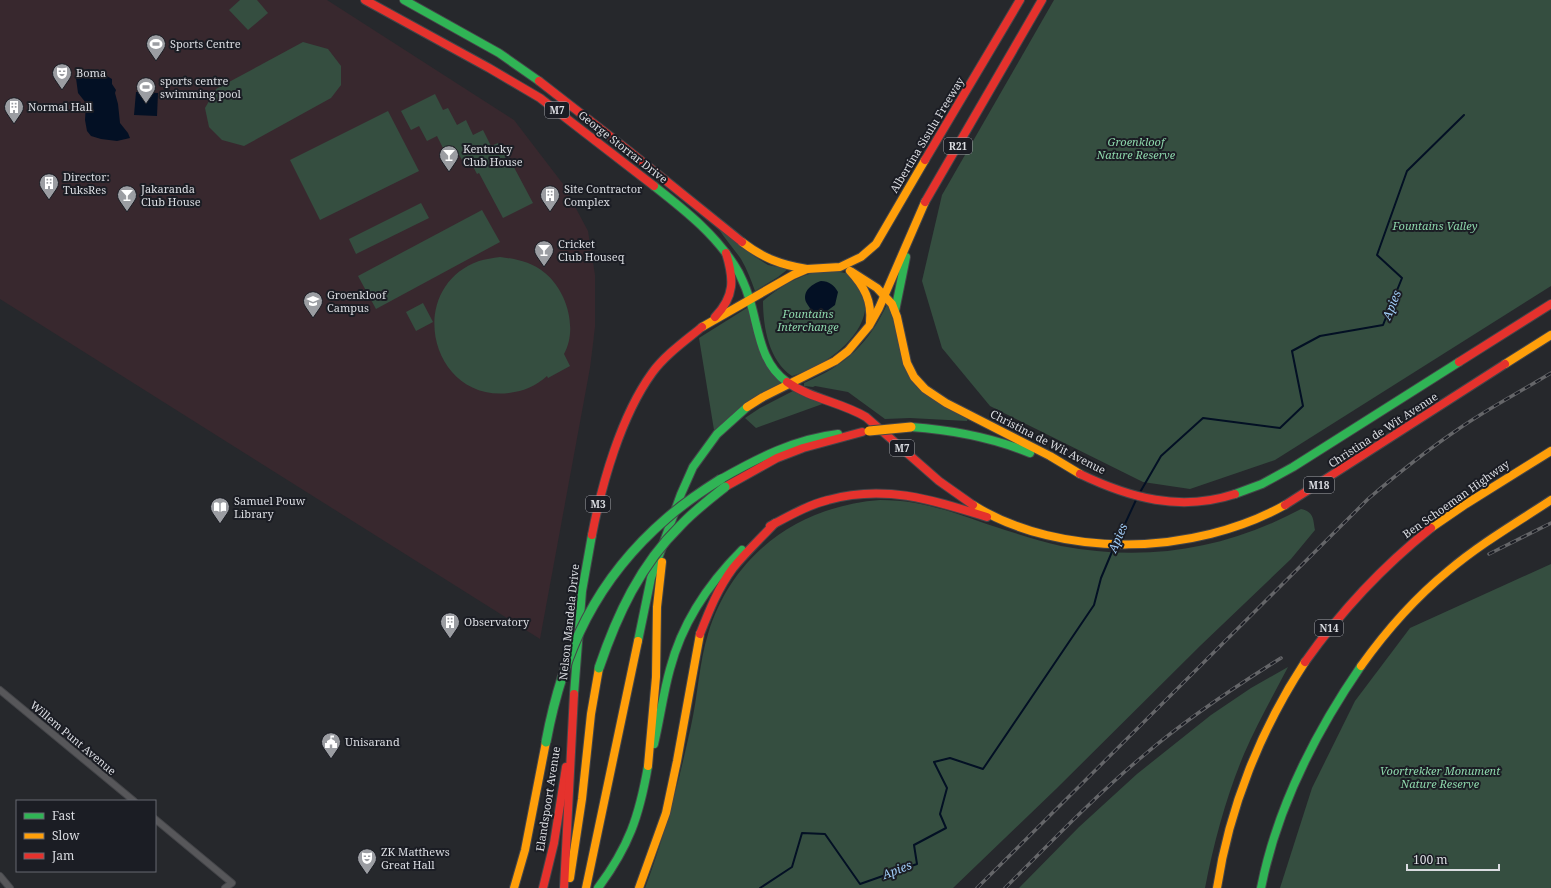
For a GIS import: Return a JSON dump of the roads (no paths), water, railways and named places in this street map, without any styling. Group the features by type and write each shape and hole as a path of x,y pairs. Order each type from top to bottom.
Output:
{"main road":[{"name":"George Storrar Drive","path":"365,0 532,92 554,108 682,209 713,237 726,253 740,277 750,300"},
{"name":"George Storrar Drive","path":"404,0 499,53 525,71 635,156 755,252 779,264 807,269"},
{"name":"Albertina Sisulu Freeway","path":"840,267 868,252 882,237 1020,0"},
{"name":"R21","path":"884,296 925,202 1042,0"},
{"path":"895,311 899,286 906,262 909,237"},
{"path":"702,328 724,307 730,295 733,279 726,253"},
{"name":"M7","path":"807,269 840,267 870,282 884,296"},
{"name":"M3","path":"750,300 807,269"},
{"path":"850,271 862,284 869,298 871,307 869,326"},
{"path":"586,888 651,578 668,526 693,467 717,434 744,409 788,384 823,368 848,351 869,326 884,296"},
{"name":"Christina de Wit Avenue","path":"884,296 895,311 905,354 912,374 920,385 932,396 1048,455 1062,465 1116,490 1149,500 1163,502 1199,502 1221,498 1253,488 1299,463 1551,304"},
{"name":"M7","path":"750,300 765,355 773,369 788,384"},
{"name":"Nelson Mandela Drive","path":"564,888 573,713 582,591 596,514 614,453 634,405 653,372 680,345 702,328 750,300"},
{"name":"Christina de Wit Avenue","path":"788,384 802,392 831,400 856,410 883,431 947,488 1010,525 1058,537 1086,542 1129,545 1159,544 1189,540 1219,532 1259,518 1282,507 1316,487 1551,335"},
{"path":"1489,376 1551,340"},
{"path":"514,888 525,850 552,708 572,646 582,625 607,582 628,555 663,520 694,495 762,458 811,438 911,427 957,431 977,435 1008,444 1062,465"},
{"path":"568,888 580,813 591,714 599,668 608,636 624,602 654,554 674,530 725,487 777,458 803,448 865,432"},
{"name":"Ben Schoeman Highway","path":"1217,888 1235,811 1257,754 1276,711 1311,652 1369,582 1418,538 1475,498 1551,451"},
{"path":"598,888 616,864 627,844 637,818 655,741 662,701 671,668 689,622 708,591 722,572 756,538 775,523 823,500 856,493 876,491 896,493 930,500 1010,525"},
{"path":"1261,888 1271,847 1295,781 1324,724 1360,667 1389,630 1435,582 1471,553 1551,500"},
{"path":"639,888 666,812 678,761 700,634 715,598 727,576 775,523"},
{"path":"648,766 656,677 657,607 660,570 668,526"},
{"name":"Elandspoort Avenue","path":"543,888 550,867 556,837 573,713"}],"street":[{"name":"Willem Punt Avenue","path":"0,690 133,800"},
{"path":"156,820 232,883 225,888"},
{"path":"0,876 10,888"}],"water":[{"path":"88,69 100,72 112,79 112,84 116,90 115,93 120,123 130,138 117,141 101,139 91,136 87,131 85,120 86,103 78,93 76,78 80,73"},
{"name":"sports centre swimming pool","path":"136,92 158,93 157,116 134,115"},
{"path":"821,281 831,284 838,292 835,305 823,314 813,313 805,298 805,294 809,288"}],"waterway":[{"name":"Apies","path":"1139,494 1161,456 1203,418 1280,428 1303,406 1292,351 1320,336 1383,325 1402,278 1377,255 1407,171 1464,115"},
{"name":"Apies","path":"1117,541 1136,500"},
{"name":"Apies","path":"760,888 792,867 802,833 825,834 860,884 917,864 914,845 946,828 940,814 947,788 934,762 950,758 983,769 1094,605 1101,578 1114,547"}],"railway":[{"path":"977,888 1368,499 1411,463 1468,422 1551,373"},
{"path":"1489,554 1551,523"},
{"path":"1005,888 1090,804 1159,742 1210,704 1281,658"}],"place":[{"name":"Sports Centre","path":"156,61"},
{"name":"Boma","path":"62,90"},
{"name":"sports centre swimming pool","path":"146,104"},
{"name":"Normal Hall","path":"14,124"},
{"name":"Kentucky Club House","path":"449,172"},
{"name":"Director: TuksRes","path":"49,200"},
{"name":"Jakaranda Club House","path":"127,212"},
{"name":"Site Contractor Complex","path":"550,212"},
{"name":"Cricket Club Houseq","path":"544,267"},
{"name":"Groenkloof Campus","path":"313,318"},
{"name":"Samuel Pouw Library","path":"220,524"},
{"name":"Observatory","path":"450,639"},
{"name":"Unisarand","path":"331,759"},
{"name":"ZK Matthews Great Hall","path":"367,875"}],"park label":[{"name":"Groenkloof Nature Reserve","path":"1136,148"},
{"name":"Fountains Valley","path":"1435,226"},
{"name":"Fountains Interchange","path":"808,320"},
{"name":"Voortrekker Monument Nature Reserve","path":"1440,777"}]}
